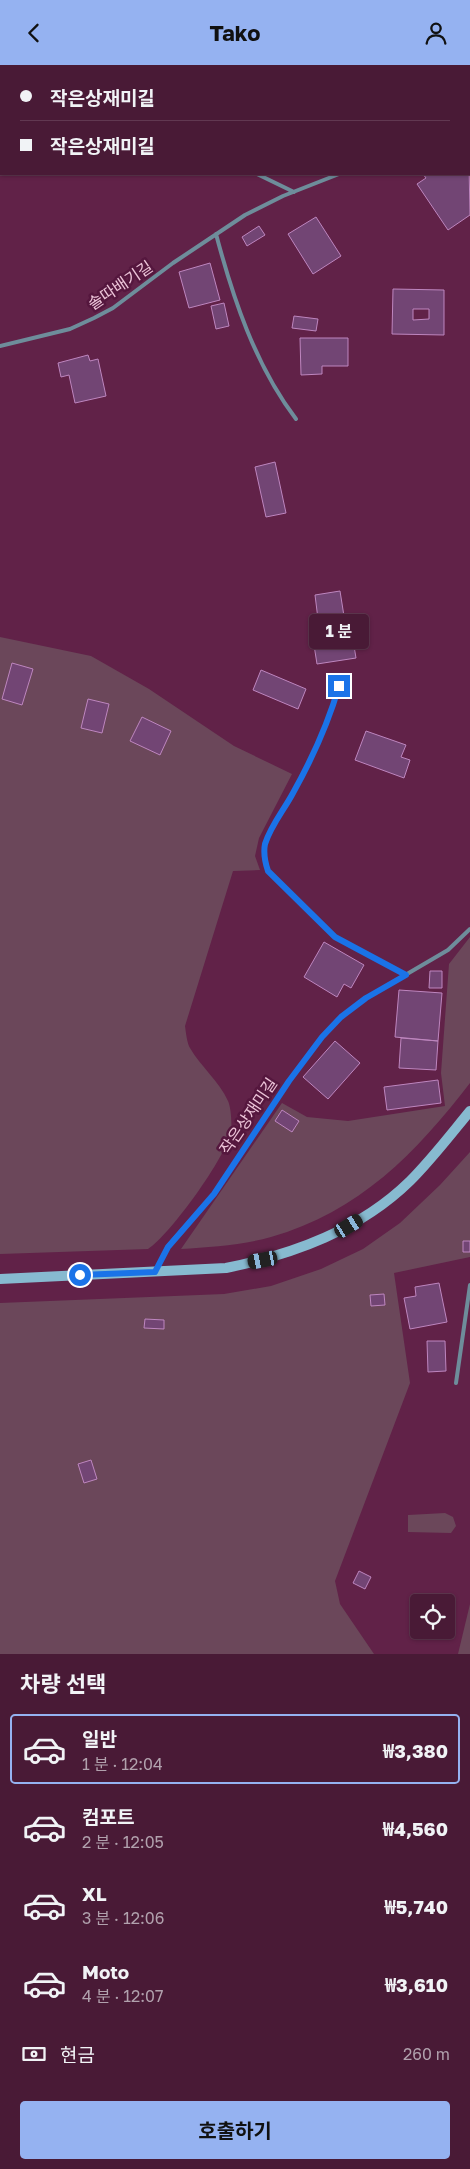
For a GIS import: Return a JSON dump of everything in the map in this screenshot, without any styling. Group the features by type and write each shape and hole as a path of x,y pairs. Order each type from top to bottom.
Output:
{"street":[{"path":"0,1279 226,1268 263,1260 299,1249 337,1233 373,1211 410,1181 470,1111"}],"lane":[{"path":"259,175 294,192"},
{"name":"솔따배기길","path":"0,346 70,329 114,308 245,215 336,175"},
{"path":"216,234 238,304 264,371 280,398 296,419"},
{"path":"339,686 332,710 312,756 270,833 265,846 264,858 268,871 335,937 406,975"},
{"name":"작은상재미길","path":"155,1272 168,1247 214,1194 293,1075 322,1037 341,1017 366,998 448,950 470,929"},
{"path":"456,1383 470,1285"}],"shaded area":[{"path":"0,637 91,656 149,689 234,746 292,774 259,838 255,856 260,870 233,871 185,1026 190,1048 220,1087 228,1101 231,1131 227,1143 209,1176 170,1228 148,1249 0,1254"},
{"path":"470,937 470,1083 450,1109 407,1156 358,1196 332,1212 303,1226 249,1242 181,1249 282,1103 307,1117 348,1121 445,1106 441,1073 449,964"},
{"path":"470,1152 470,1257 394,1273 410,1383 335,1581 340,1604 374,1654 0,1654 0,1303 224,1294 271,1286 321,1269 363,1249 400,1223 440,1185"},
{"path":"445,1513 453,1517 456,1526 451,1533 408,1532 408,1515"},
{"path":"470,1604 470,1654 458,1654"}],"building":[{"path":"424,175 469,175 470,215 448,230 417,184 426,178"},
{"path":"316,217 341,256 313,274 288,234"},
{"path":"259,226 265,235 247,246 242,237"},
{"path":"210,263 220,300 189,308 179,272"},
{"path":"393,289 444,290 444,335 392,334","holes":["413,309 429,309 429,319 413,320"]},
{"path":"224,303 229,326 216,329 211,306"},
{"path":"294,316 318,319 316,331 292,328"},
{"path":"300,338 348,338 348,366 322,366 322,374 301,375"},
{"path":"88,355 90,361 98,359 106,396 75,403 69,375 61,377 58,363"},
{"path":"275,462 286,513 266,517 255,467"},
{"path":"340,591 347,635 352,634 356,658 317,664 310,620 318,619 315,595"},
{"path":"12,663 33,669 22,705 2,699"},
{"path":"261,670 306,689 298,709 253,690"},
{"path":"88,699 109,704 102,733 81,728"},
{"path":"142,717 171,731 160,755 130,741"},
{"path":"366,731 406,745 401,757 410,760 404,778 355,760"},
{"path":"324,942 364,965 351,988 344,984 337,997 304,977"},
{"path":"430,971 442,971 442,988 429,988"},
{"path":"399,990 442,993 438,1041 395,1037"},
{"path":"401,1038 438,1041 436,1070 399,1068"},
{"path":"335,1041 360,1063 328,1099 303,1077"},
{"path":"438,1080 441,1103 387,1110 384,1087"},
{"path":"282,1110 299,1121 292,1132 275,1121"},
{"path":"463,1241 470,1241 470,1252 463,1252"},
{"path":"439,1283 447,1322 410,1329 404,1298 416,1296 415,1287"},
{"path":"384,1294 385,1305 371,1306 370,1295"},
{"path":"145,1319 164,1320 164,1329 144,1328"},
{"path":"427,1341 445,1341 446,1371 428,1372"},
{"path":"91,1460 97,1479 84,1483 78,1464"},
{"path":"359,1571 371,1577 365,1589 353,1583"}],"route":[{"path":"80,1275 155,1272 168,1247 192,1222 214,1194 289,1081 322,1037 341,1017 366,998 406,975 335,937 268,871 264,858 265,846 270,833 314,752 332,710 339,686"}]}
